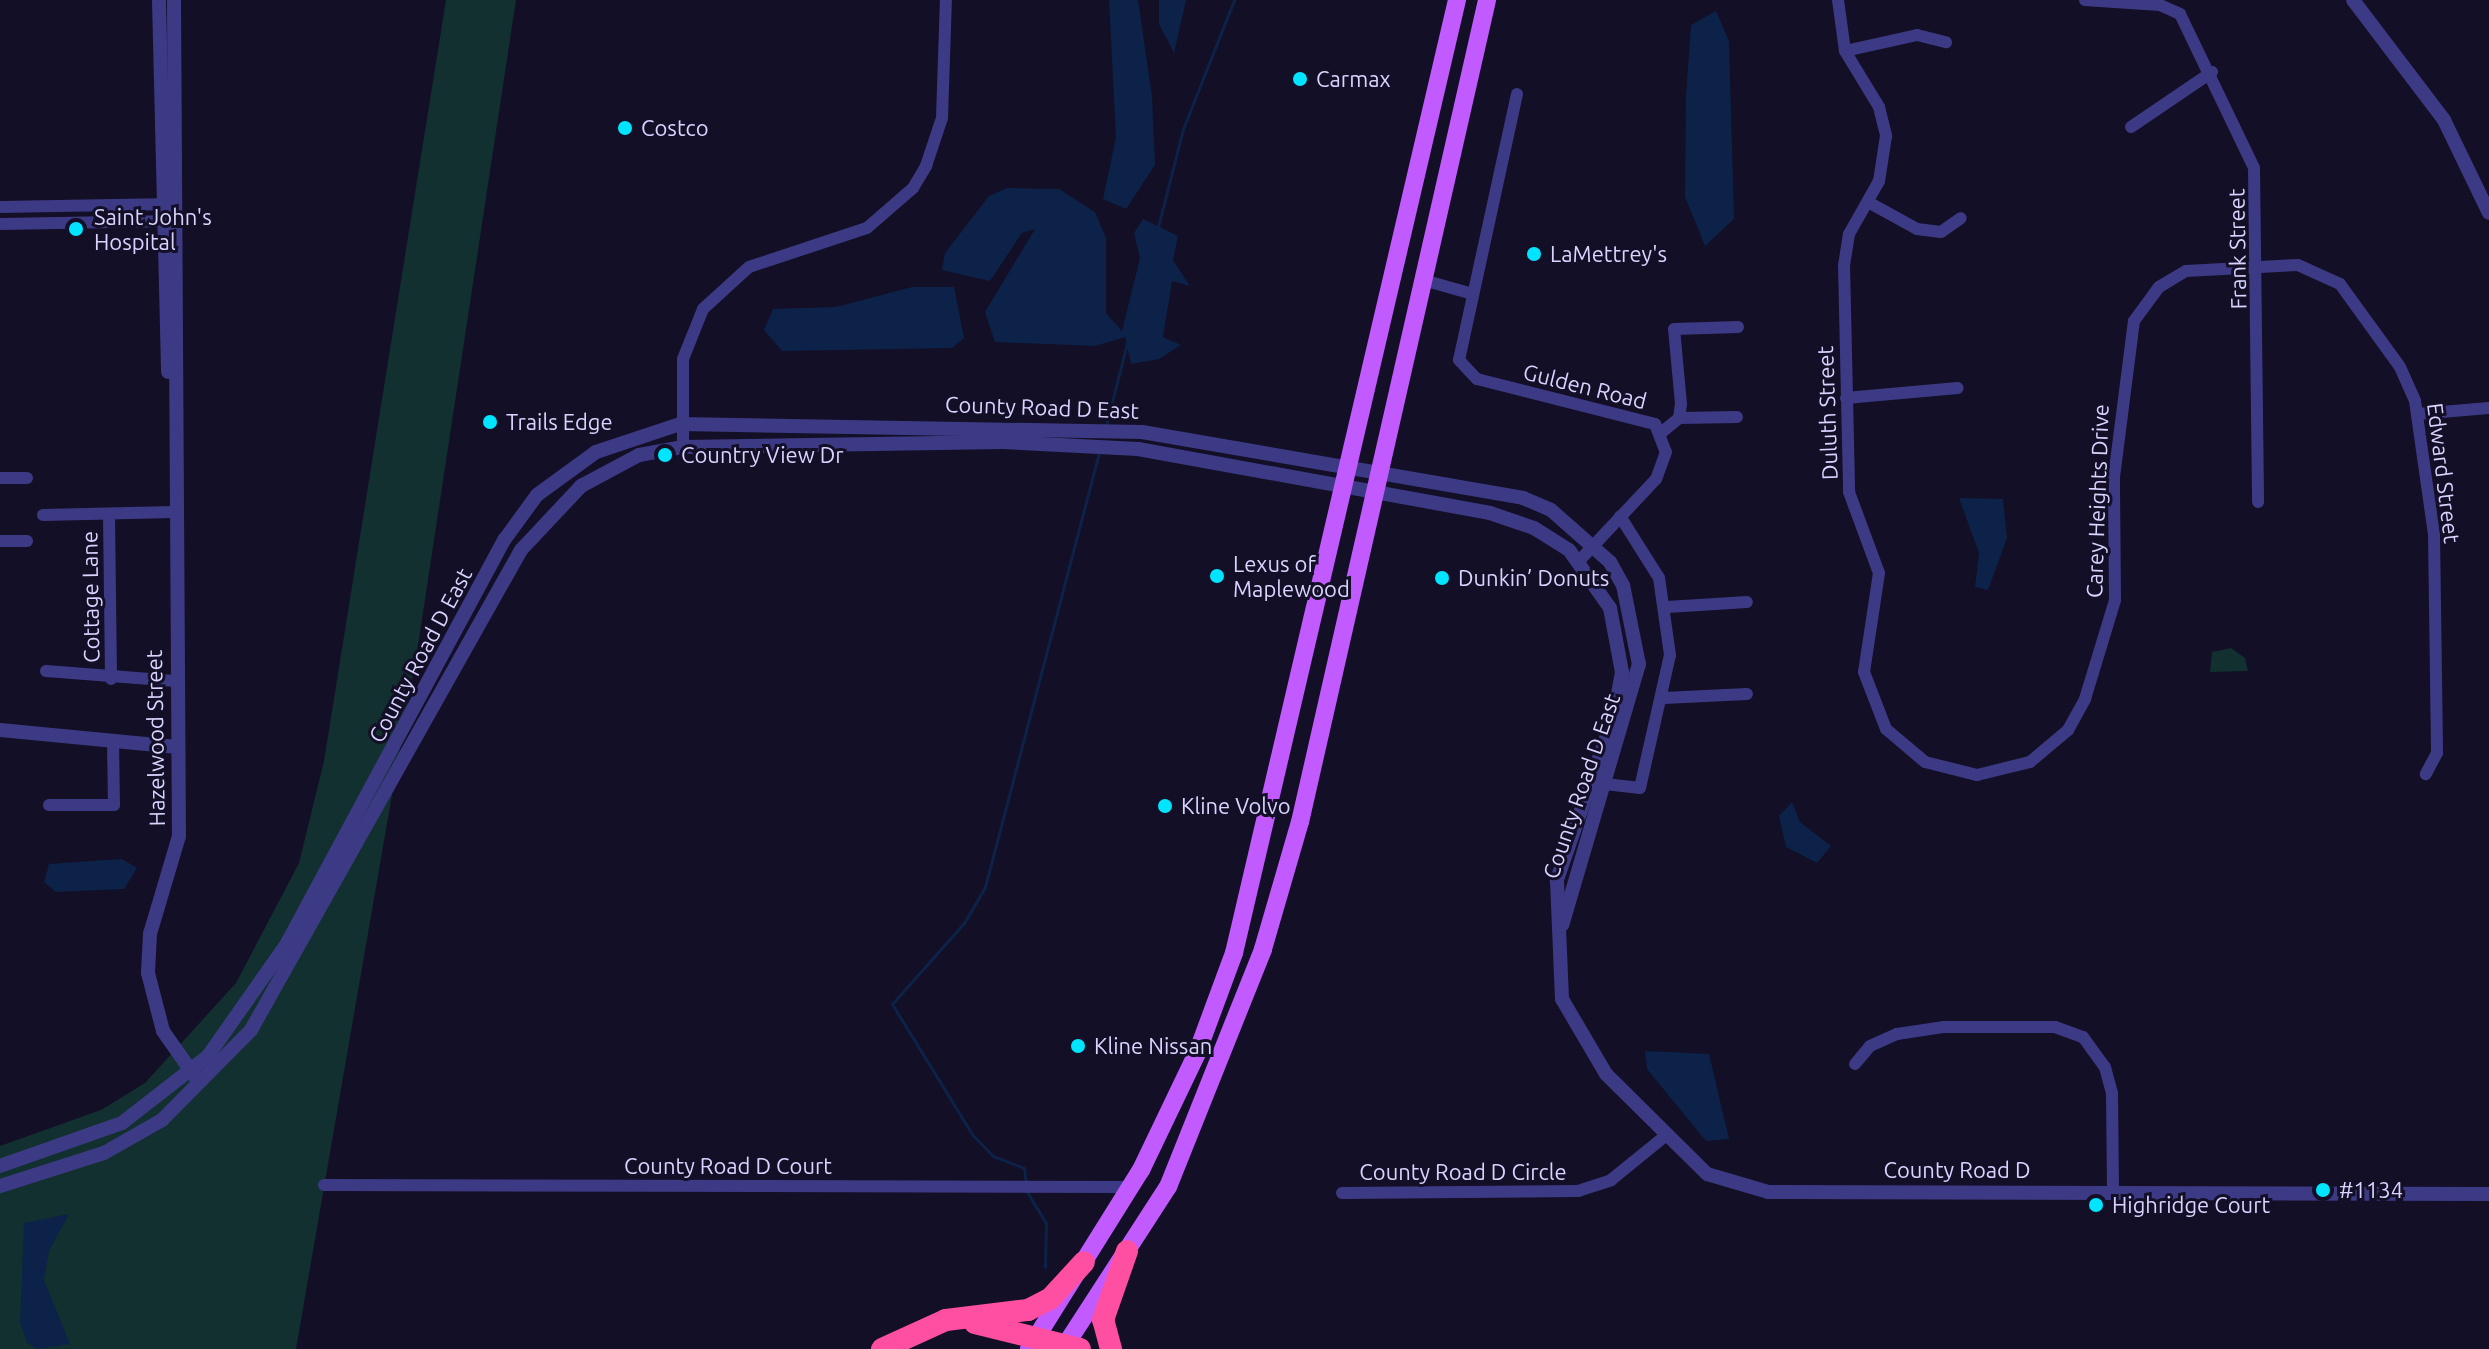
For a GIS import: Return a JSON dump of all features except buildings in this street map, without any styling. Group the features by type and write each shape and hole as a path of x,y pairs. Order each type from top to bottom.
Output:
{"highway":[{"path":"1111,1349 1103,1320 1127,1251"},
{"path":"882,1349 946,1320 1028,1310 1050,1299 1084,1262"},
{"path":"946,1320 1032,1343 1070,1347"}],"main road":[{"path":"1032,1343 1131,1187 1197,1053 1234,953 1457,0"},
{"path":"1070,1347 1177,1170 1263,949 1375,493 1487,0"}],"street":[{"name":"Hazelwood Street","path":"159,0 169,222 179,836 150,934 148,973 163,1031 201,1085"},
{"name":"Hazelwood Street","path":"168,204 174,0"},
{"path":"683,447 680,424 690,333 725,284 765,261 867,228 913,188 942,118 946,0"},
{"name":"Duluth Street","path":"1838,0 1845,51 1879,107 1886,136 1884,166 1845,248 1849,492 1879,573 1864,654 1872,703 1910,752 1977,775"},
{"name":"Frank Street","path":"2085,0 2171,9 2188,22 2254,168 2259,265 2258,502"},
{"path":"2353,0 2444,120 2489,213"},
{"path":"1845,51 1917,35 1946,42"},
{"path":"2131,127 2212,72"},
{"name":"Gulden Road","path":"1517,94 1459,346 1466,372 1637,418 1662,432 1664,465 1579,561"},
{"path":"1868,202 1917,229 1941,232 1961,218"},
{"path":"0,207 168,204"},
{"path":"0,224 169,222"},
{"name":"Edward Street","path":"2259,265 2309,266 2331,276 2400,367 2418,414 2434,534 2437,753 2426,774"},
{"name":"Carey Heights Drive","path":"1977,775 2015,768 2056,744 2089,684 2115,600 2114,477 2134,321 2159,287 2186,271 2259,265"},
{"path":"1423,280 1469,293"},
{"path":"1679,418 1674,329 1738,327"},
{"path":"1846,398 1958,388"},
{"path":"2418,414 2489,408"},
{"path":"1662,432 1679,418 1737,417"},
{"name":"County Road D East","path":"0,1166 122,1123 191,1071 251,1001 286,945 505,539 537,495 596,452 680,424 1095,427 1348,466 1537,502 1593,546 1623,585 1639,664 1597,783 1557,880 1559,950"},
{"name":"County Road D East","path":"0,1186 104,1153 162,1120 201,1085 251,1030 549,512 604,470 683,447 1091,445 1344,487 1534,528 1579,561 1610,608 1622,672 1597,783"},
{"path":"0,478 27,478"},
{"name":"Cottage Lane","path":"43,515 174,512"},
{"name":"Cottage Lane","path":"109,514 111,679"},
{"path":"1597,783 1640,788 1664,698 1667,607 1659,578 1620,516"},
{"path":"0,541 27,541"},
{"path":"1667,607 1747,602"},
{"name":"Cottage Lane","path":"46,671 111,679 176,681"},
{"path":"1664,698 1747,694"},
{"path":"0,730 113,744 177,747"},
{"path":"49,805 114,805 113,744"},
{"name":"County Road D","path":"1559,950 1562,999 1581,1041 1664,1137 1707,1174 1768,1192 2489,1194"},
{"path":"1855,1064 1870,1046 1897,1034 1944,1027 2055,1027 2083,1037 2105,1067 2112,1093 2113,1193"},
{"name":"County Road D Circle","path":"1342,1193 1578,1191 1611,1180 1664,1137"},
{"name":"County Road D Court","path":"324,1185 1131,1187"}],"green space":[{"path":"446,0 516,0 419,639 296,1349 0,1349 0,1146 101,1110 145,1083 236,983 299,863 324,761"},
{"path":"2231,648 2245,658 2248,671 2210,672 2212,652"}],"water":[{"path":"1109,0 1138,0 1152,96 1155,165 1126,209 1103,199 1116,137"},
{"path":"1159,0 1186,0 1174,53 1159,24"},
{"path":"1716,11 1729,41 1734,219 1705,246 1685,197 1686,96 1691,25"},
{"path":"1007,188 1059,189 1095,212 1106,238 1106,313 1122,331 1140,258 1134,233 1143,219 1178,236 1173,260 1190,286 1172,281 1163,337 1181,345 1159,359 1131,364 1125,337 1095,346 995,342 985,312 1035,229 1022,233 990,281 942,270 945,253 989,196"},
{"path":"912,287 954,287 964,338 952,348 782,351 764,330 773,309 836,307"},
{"path":"1959,498 2003,499 2007,538 1988,590 1975,587 1979,553"},
{"path":"1792,802 1800,822 1831,846 1817,863 1786,847 1779,816"},
{"path":"122,859 137,868 124,889 56,892 44,882 49,864"},
{"path":"1645,1051 1709,1054 1729,1139 1706,1141 1647,1069"},
{"path":"69,1214 49,1251 44,1280 70,1344 38,1349 27,1343 20,1323 24,1223"}],"waterway":[{"path":"1158,227 1183,129 1234,0"},
{"path":"1106,425 1127,343"},
{"path":"1026,1183 1024,1168 993,1156 972,1134 892,1004 964,923 985,887 1099,451"},
{"path":"1026,1190 1046,1223 1045,1267"}],"place":[{"name":"Carmax","path":"1300,79"},
{"name":"Costco","path":"625,128"},
{"name":"Saint John's Hospital","path":"76,229"},
{"name":"LaMettrey's","path":"1534,254"},
{"name":"Trails Edge","path":"490,422"},
{"name":"Country View Dr","path":"665,455"},
{"name":"Lexus of Maplewood","path":"1217,576"},
{"name":"Dunkin’ Donuts","path":"1442,578"},
{"name":"Kline Volvo","path":"1165,806"},
{"name":"Kline Nissan","path":"1078,1046"},
{"name":"#1134","path":"2323,1190"},
{"name":"Highridge Court","path":"2096,1205"}]}
